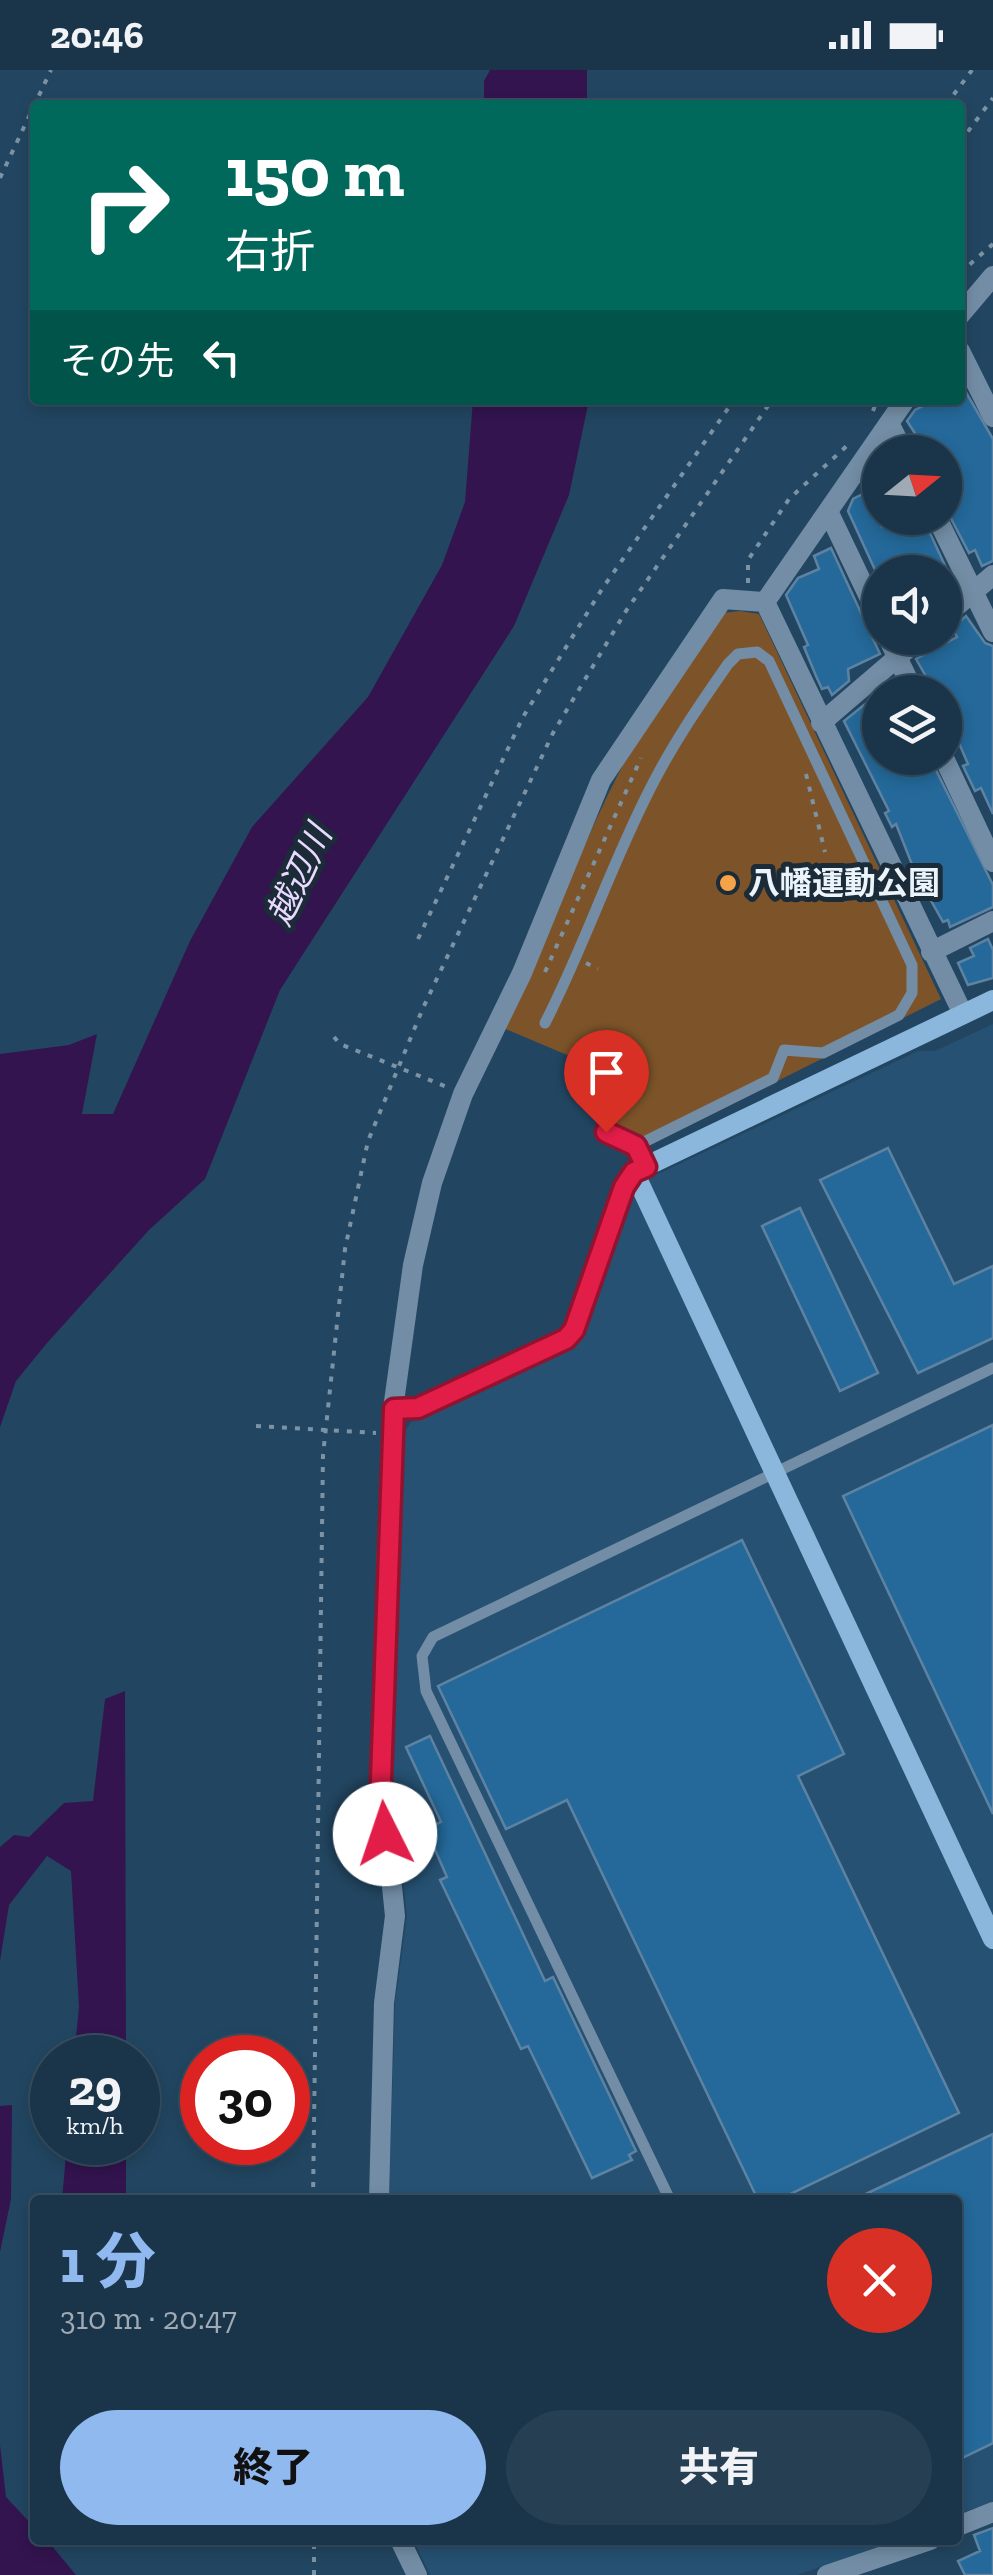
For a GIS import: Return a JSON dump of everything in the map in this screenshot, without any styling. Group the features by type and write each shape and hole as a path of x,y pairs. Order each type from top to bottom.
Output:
{"street":[{"path":"965,309 993,276"},
{"path":"965,361 993,416"},
{"path":"761,602 828,511 879,420 898,405"},
{"path":"879,420 891,435"},
{"path":"828,511 862,582"},
{"path":"945,535 993,632"},
{"path":"962,601 993,575"},
{"path":"379,2195 384,2004 396,1916 381,1780 394,1409 412,1264 443,1144 462,1094 522,973 601,780 724,599 761,602"},
{"path":"761,602 791,684 821,724 964,1014"},
{"path":"821,724 900,655"},
{"path":"898,657 906,675"},
{"path":"952,775 993,862"},
{"path":"931,952 993,921"},
{"path":"394,1409 418,1408 566,1339 574,1330 624,1187 640,1170 993,1000"},
{"path":"640,1170 774,1474 993,1939"},
{"path":"962,2524 993,2512"},
{"path":"402,2545 416,2575"},
{"path":"826,2575 915,2545"}],"lane":[{"path":"545,1023 578,958 648,792 728,664 738,654 757,652 791,684 912,965 912,992 898,1015 822,1052 784,1050 774,1078 636,1146"},
{"path":"606,1132 636,1146"},
{"path":"636,1146 640,1170"},
{"path":"668,2195 426,1691 422,1656 432,1637 993,1368"}],"path":[{"path":"37,100 51,70"},
{"path":"950,100 972,70"},
{"path":"965,135 993,98"},
{"path":"0,178 30,114"},
{"path":"965,269 993,244"},
{"path":"418,939 524,718 602,588 730,405"},
{"path":"878,405 879,420"},
{"path":"761,602 747,582 748,560 799,486 858,435"},
{"path":"539,984 648,744"},
{"path":"334,1037 340,1044 447,1087"},
{"path":"256,1426 376,1433"},
{"path":"314,2545 314,2575"}],"shaded area":[{"name":"八幡運動公園","path":"723,613 759,614 941,999 646,1147 600,1120 593,1105 605,1071 503,1028 607,796 647,721"},
{"path":"993,1024 993,2502 962,2513 962,2195 389,2195 395,2003 407,1916 392,1779 403,1435 411,1422 573,1347 582,1336 639,1183 918,1051 935,1051"},
{"path":"416,2545 884,2545 797,2575 430,2575"}],"water":[{"path":"490,70 587,70 587,100 484,100 484,81"},
{"name":"越辺川","path":"473,405 588,405 569,495 514,626 280,990 205,1179 149,1230 47,1343 16,1381 0,1427 0,1054 69,1045 97,1034 82,1114 113,1114 190,941 252,827 368,697 442,565 465,502"},
{"path":"125,1691 126,2035 76,2035 79,2007 71,1871 47,1856 9,1905 0,1961 0,1847 14,1835 29,1837 64,1803 93,1801 105,1699"},
{"path":"12,2105 11,2199 0,2252 0,2106"},
{"path":"65,2165 126,2165 126,2195 62,2195"},
{"path":"0,2445 6,2497 30,2523 30,2545 51,2545 76,2575 0,2575"}],"building":[{"path":"965,391 993,439 993,561 982,566 975,550 969,553 960,535 962,435 916,435 907,421 925,405 965,405"},
{"path":"862,494 862,535 931,535 940,555 868,555 848,511 853,499"},
{"path":"831,548 862,615 862,655 878,655 848,669 849,681 832,695 828,687 822,689 816,676 804,647 808,645 786,595 798,578 819,569 814,556"},
{"path":"966,616 985,643 993,646 993,814 981,788 975,791 963,766 968,764 962,750 962,675 925,675 916,659 923,655 962,655 962,619"},
{"path":"862,706 862,757 844,721"},
{"path":"871,775 938,775 993,885 993,907 950,927 948,920 943,922 915,872 896,824 892,827 885,813 889,811"},
{"path":"988,939 993,950 993,978 968,985 958,963 974,956 970,948"},
{"path":"888,1148 954,1284 993,1266 993,1338 918,1373 820,1180"},
{"path":"800,1208 878,1373 840,1391 762,1226"},
{"path":"993,1425 993,1814 843,1496"},
{"path":"742,1540 844,1754 798,1776 959,2113 788,2195 756,2195 567,1800 506,1829 438,1686"},
{"path":"430,1736 545,1981 553,1977 636,2151 629,2155 632,2160 592,2178 528,2046 521,2049 440,1880 447,1877 426,1829 441,1822 406,1747"},
{"path":"993,2134 993,2443 962,2458 962,2195 864,2195"},
{"path":"993,2528 993,2575 965,2575 958,2561 980,2551 974,2535"}],"place":[{"name":"八幡運動公園","path":"728,883"}],"route":[{"path":"385,1834 381,1780 394,1409 418,1408 566,1339 574,1330 624,1187 634,1172 646,1167 636,1146 606,1132"}]}
